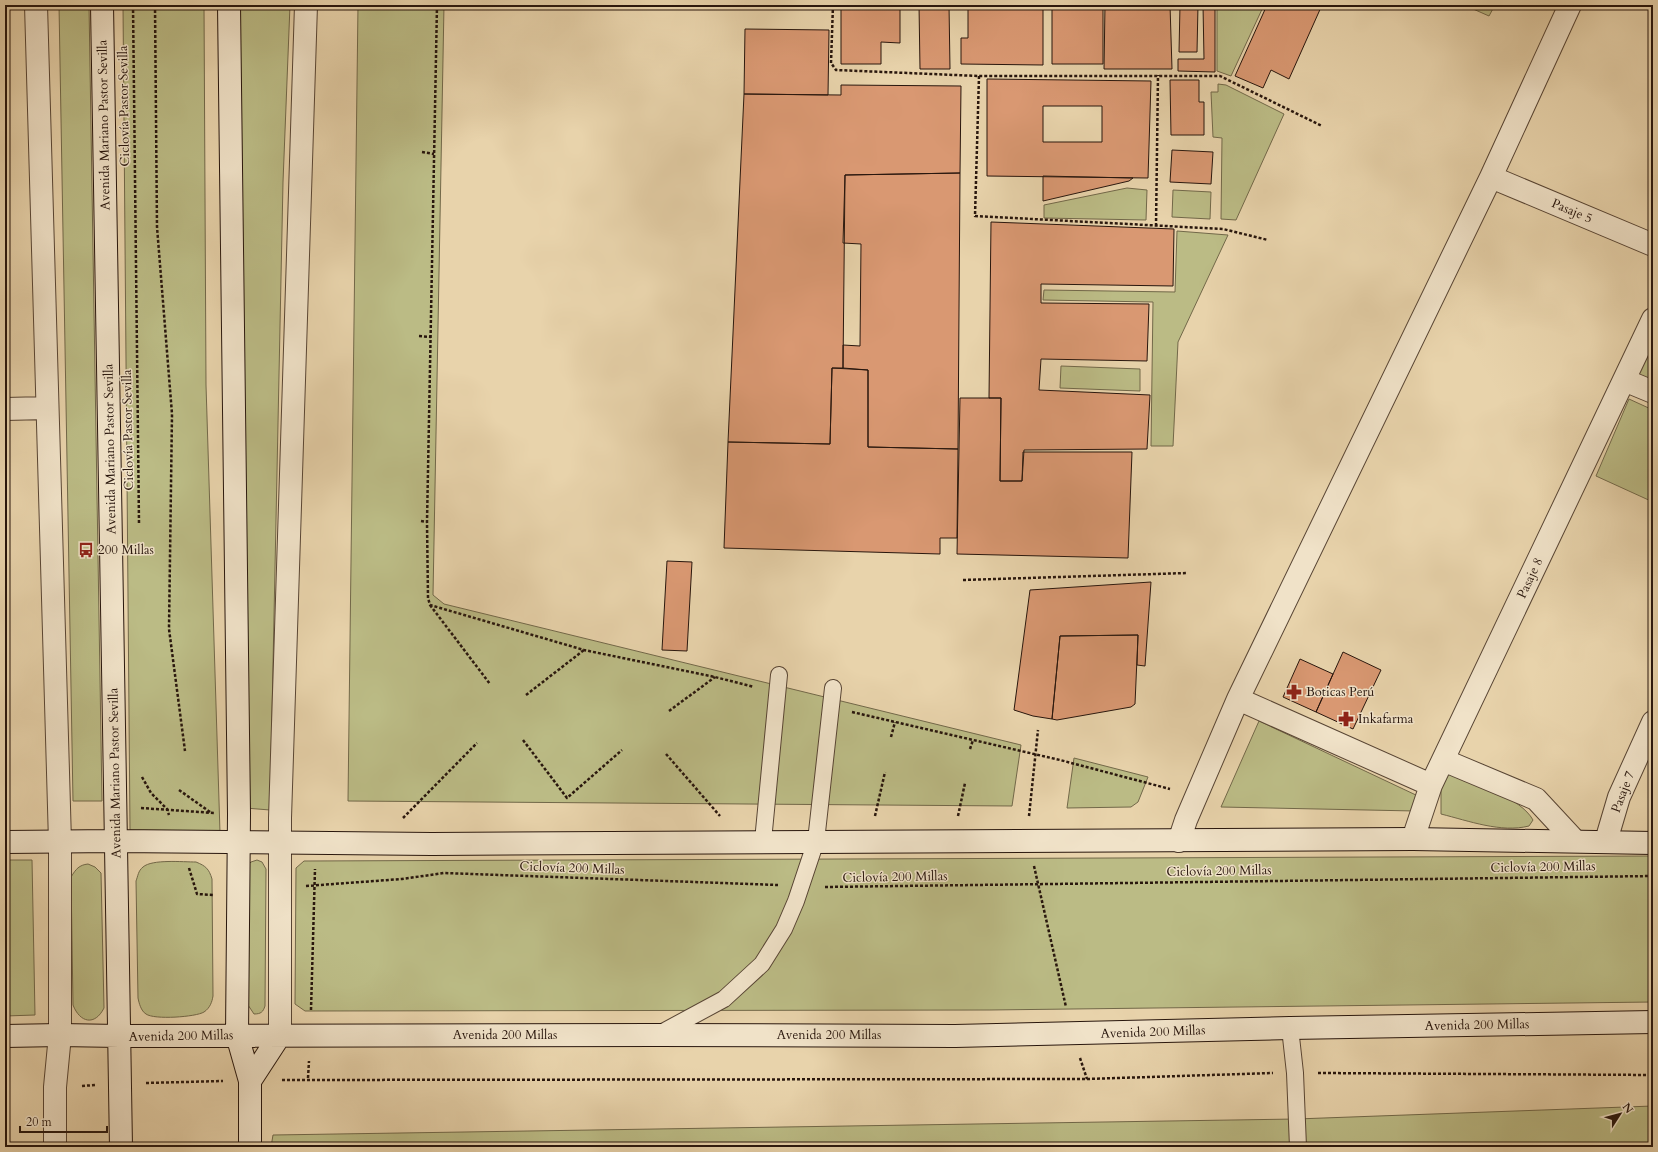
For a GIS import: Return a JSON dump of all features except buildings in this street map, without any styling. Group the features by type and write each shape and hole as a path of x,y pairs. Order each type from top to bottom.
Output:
{"main road":[{"path":"36,5 60,842 60,1034 55,1088 55,1147"},
{"name":"Avenida Mariano Pastor Sevilla","path":"102,5 121,1147"},
{"path":"229,5 239,843 237,1035 250,1081 250,1147"},
{"path":"250,1081 280,1035 280,843 306,5"},
{"path":"1179,841 1186,820 1238,699 1491,178 1570,5"},
{"name":"Pasaje 5","path":"1491,178 1653,245"},
{"name":"Pasaje 8","path":"1413,839 1431,785 1653,320"},
{"path":"1624,380 1653,392"},
{"path":"5,409 47,408"},
{"path":"1238,699 1431,785"},
{"name":"Pasaje 7","path":"1606,841 1619,797 1653,722"},
{"path":"1443,760 1536,799 1575,841"},
{"path":"5,842 1028,842 1413,839 1606,841 1653,843"},
{"name":"Avenida 200 Millas","path":"5,1036 60,1034 119,1036 955,1036 1290,1028 1653,1022"}],"lane":[{"path":"763,842 779,675"},
{"path":"658,1035 682,1024 724,999 762,964 784,929 801,886 816,841 833,688"},
{"path":"1290,1028 1298,1147"}],"path":[{"name":"Ciclovía Pastor Sevilla","path":"133,5 139,530"},
{"path":"155,5 157,227 172,414 169,628 185,751"},
{"path":"437,5 427,522 428,598 430,605 490,684"},
{"path":"833,5 831,63 836,70 979,76 1220,76 1322,126"},
{"path":"1156,226 1158,75"},
{"path":"979,76 975,216 1223,229 1268,240"},
{"path":"422,152 434,154"},
{"path":"418,336 431,337"},
{"path":"421,521 427,522"},
{"path":"963,580 1187,573"},
{"path":"430,605 584,650 715,677 777,693"},
{"path":"526,695 584,650"},
{"path":"669,711 715,677"},
{"path":"831,706 1036,755 1197,796"},
{"path":"891,737 894,722"},
{"path":"1038,730 1029,816 1028,842 1072,1034 1087,1079"},
{"path":"524,740 567,798 622,750"},
{"path":"970,749 973,740"},
{"path":"400,821 477,743"},
{"path":"666,754 722,819"},
{"path":"142,769 142,777 151,793 167,810 181,842 197,894 220,894 221,889 238,889"},
{"path":"875,818 885,772"},
{"path":"958,817 965,783"},
{"path":"179,790 210,812"},
{"path":"308,1078 315,843"},
{"name":"Ciclovía 200 Millas","path":"301,886 402,879 444,873 838,888 1282,880 1653,876"},
{"path":"55,1088 120,1083 250,1081 308,1078 1087,1079 1294,1073 1653,1075"}],"green space":[{"path":"59,5 89,5 102,801 73,801"},
{"path":"123,5 204,5 206,385 220,833 130,830"},
{"path":"236,5 290,5 283,182 270,810 245,808"},
{"path":"358,5 444,5 433,595 444,604 1021,745 1012,806 348,801"},
{"path":"1217,5 1264,5 1231,76 1217,71"},
{"path":"1464,5 1495,5 1489,16"},
{"path":"1218,84 1226,85 1284,114 1236,220 1221,219 1222,138 1213,137 1211,92 1218,92"},
{"path":"1127,188 1147,190 1146,220 1044,218 1044,205"},
{"path":"1173,190 1211,192 1210,219 1172,217"},
{"path":"1177,231 1228,235 1178,342 1173,446 1151,446 1153,302 1043,300 1044,290 1175,292"},
{"path":"1653,338 1653,384 1636,376"},
{"path":"1061,366 1140,369 1140,391 1060,388"},
{"path":"1629,399 1653,410 1653,502 1596,476"},
{"path":"1259,721 1418,796 1415,811 1221,807"},
{"path":"1074,758 1148,777 1138,802 1131,807 1067,808"},
{"path":"1450,771 1496,791 1508,798 1527,812 1533,820 1529,826 1507,828 1474,823 1441,814 1441,787"},
{"path":"1653,856 1653,1002 990,1010 305,1011 295,1004 296,868 304,861"},
{"path":"5,860 32,860 35,1015 5,1016"},
{"path":"257,860 262,862 266,869 265,1006 261,1012 254,1014 248,1005 248,865"},
{"path":"196,862 207,868 212,879 212,1000 208,1009 200,1014 175,1017 150,1016 143,1011 138,998 136,881 138,874 147,864"},
{"path":"88,864 95,867 101,873 104,1008 96,1018 92,1020 84,1019 80,1016 73,1005 71,877 78,868 82,865"},
{"path":"1653,1106 1653,1147 271,1147 273,1135 1296,1119"}],"place":[{"name":"200 Millas","path":"86,550"},
{"name":"Boticas Perú","path":"1294,692"},
{"name":"Inkafarma","path":"1346,719"}]}
